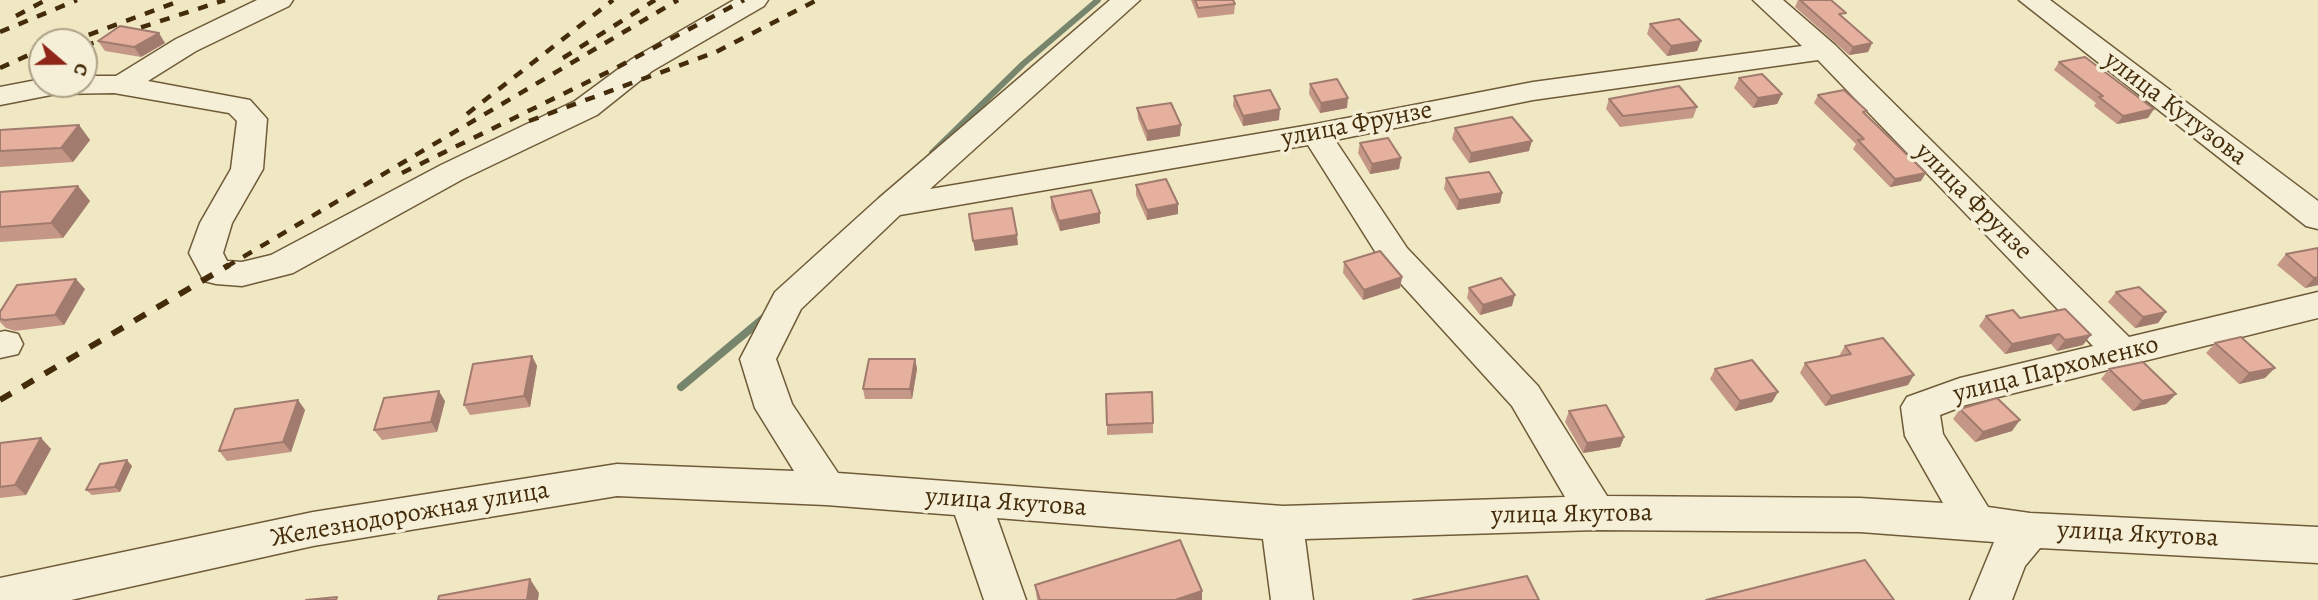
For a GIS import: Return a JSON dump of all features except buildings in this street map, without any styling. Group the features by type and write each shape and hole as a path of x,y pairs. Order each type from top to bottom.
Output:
{"street":[{"path":"121,86 186,45 279,0"},
{"path":"0,96 56,85 121,86 239,106 252,119 247,169 216,223 206,253 216,272 242,274 281,265 452,172 586,108 642,65 754,0"},
{"path":"826,489 774,408 758,359 787,300 890,205 1126,0"},
{"name":"улица Фрунзе","path":"1767,0 1825,51 2122,353"},
{"name":"улица Кутузова","path":"2033,0 2318,218"},
{"name":"улица Фрунзе","path":"890,205 1316,134 1533,91 1825,51"},
{"path":"1316,134 1395,256 1525,396 1597,513"},
{"name":"улица Пархоменко","path":"1976,522 1924,436 1920,407 1961,392 2318,306"},
{"name":"Железнодорожная улица","path":"0,597 55,592 313,529 617,480 826,489"},
{"name":"улица Якутова","path":"826,489 1283,523 1597,513 1860,515 1976,522 2030,530 2318,545"},
{"path":"970,501 1004,600"},
{"path":"1283,523 1286,570 1292,600"},
{"path":"1991,600 2007,557 2030,530"}],"waterway":[{"path":"932,153 1023,64 1098,0"},
{"path":"681,387 766,316"}],"railway":[{"path":"16,16 46,0"},
{"path":"0,32 77,0"},
{"path":"98,32 182,0"},
{"path":"98,41 225,0"},
{"path":"467,114 613,0"},
{"path":"563,58 655,0"},
{"path":"226,267 678,0"},
{"path":"402,173 614,69 744,0"},
{"path":"529,121 716,52 817,0"},
{"path":"0,68 28,55"},
{"path":"0,400 229,265"}]}
